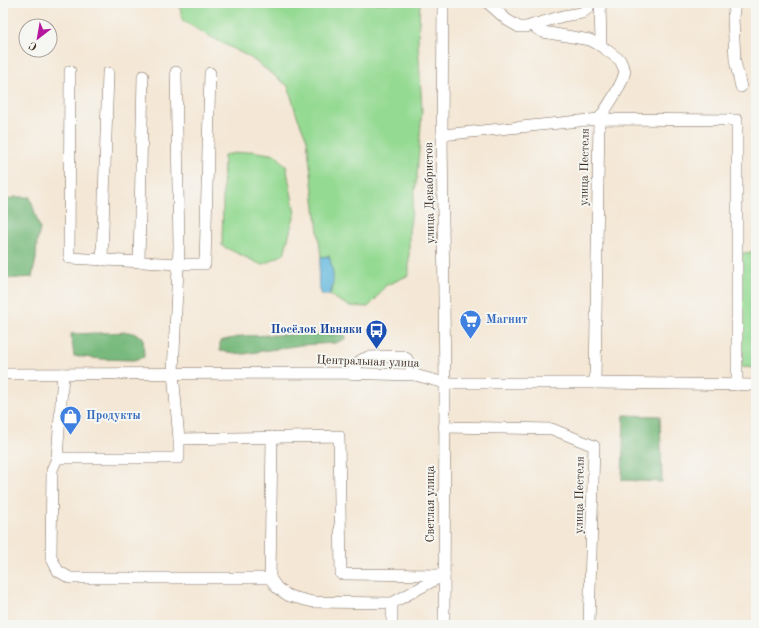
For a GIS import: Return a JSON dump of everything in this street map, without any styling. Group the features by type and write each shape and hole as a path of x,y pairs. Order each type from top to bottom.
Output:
{"street":[{"name":"улица Декабристов","path":"443,3 442,134 445,383"},
{"path":"488,3 507,20 518,27 526,27 564,16 582,13 588,8 590,3"},
{"path":"600,3 601,46"},
{"path":"735,3 733,17 735,61 741,87"},
{"path":"532,25 543,32 590,40 620,60 625,71 624,77 599,119"},
{"path":"70,71 69,258 179,264 205,264 210,73"},
{"path":"57,458 179,458 173,373 179,264 176,72"},
{"path":"102,260 108,73"},
{"path":"139,262 143,76"},
{"path":"442,134 599,119 737,120 737,385"},
{"name":"улица Пестеля","path":"595,383 599,119"},
{"path":"351,374 361,360 368,357 402,356 407,359 415,374"},
{"name":"Центральная улица","path":"3,374 415,374 445,383 756,385"},
{"path":"62,374 57,458 52,470 51,558 58,571 70,578 270,578"},
{"name":"Светлая улица","path":"444,625 445,383"},
{"name":"улица Пестеля","path":"444,427 552,429 594,446 589,625"},
{"path":"178,439 339,436 341,574 444,575"},
{"path":"272,437 270,578 277,588 289,596 313,602 392,603 444,575"},
{"path":"392,603 392,625"}],"green space":[{"path":"179,3 420,3 418,41 422,109 417,177 409,232 409,275 385,286 368,307 349,306 329,295 333,288 329,256 321,257 307,140 296,113 288,86 251,58 183,21"},
{"path":"251,151 276,155 286,166 295,213 284,254 262,265 222,246 224,155"},
{"path":"16,197 30,197 40,229 37,242 36,259 32,277 3,279 3,200"},
{"path":"756,251 756,368 741,367 739,254"},
{"path":"130,332 143,337 144,357 133,360 74,356 71,334"},
{"path":"311,334 346,335 345,339 335,343 301,345 244,354 220,351 220,341 242,336"},
{"path":"624,415 660,416 662,482 622,480"}],"water":[{"path":"329,256 333,271 333,286 329,295 322,295 319,281 321,257"}],"place":[{"name":"Магнит","path":"470,340"},
{"name":"Посёлок Ивняки","path":"377,350"},
{"name":"Продукты","path":"70,436"}]}
